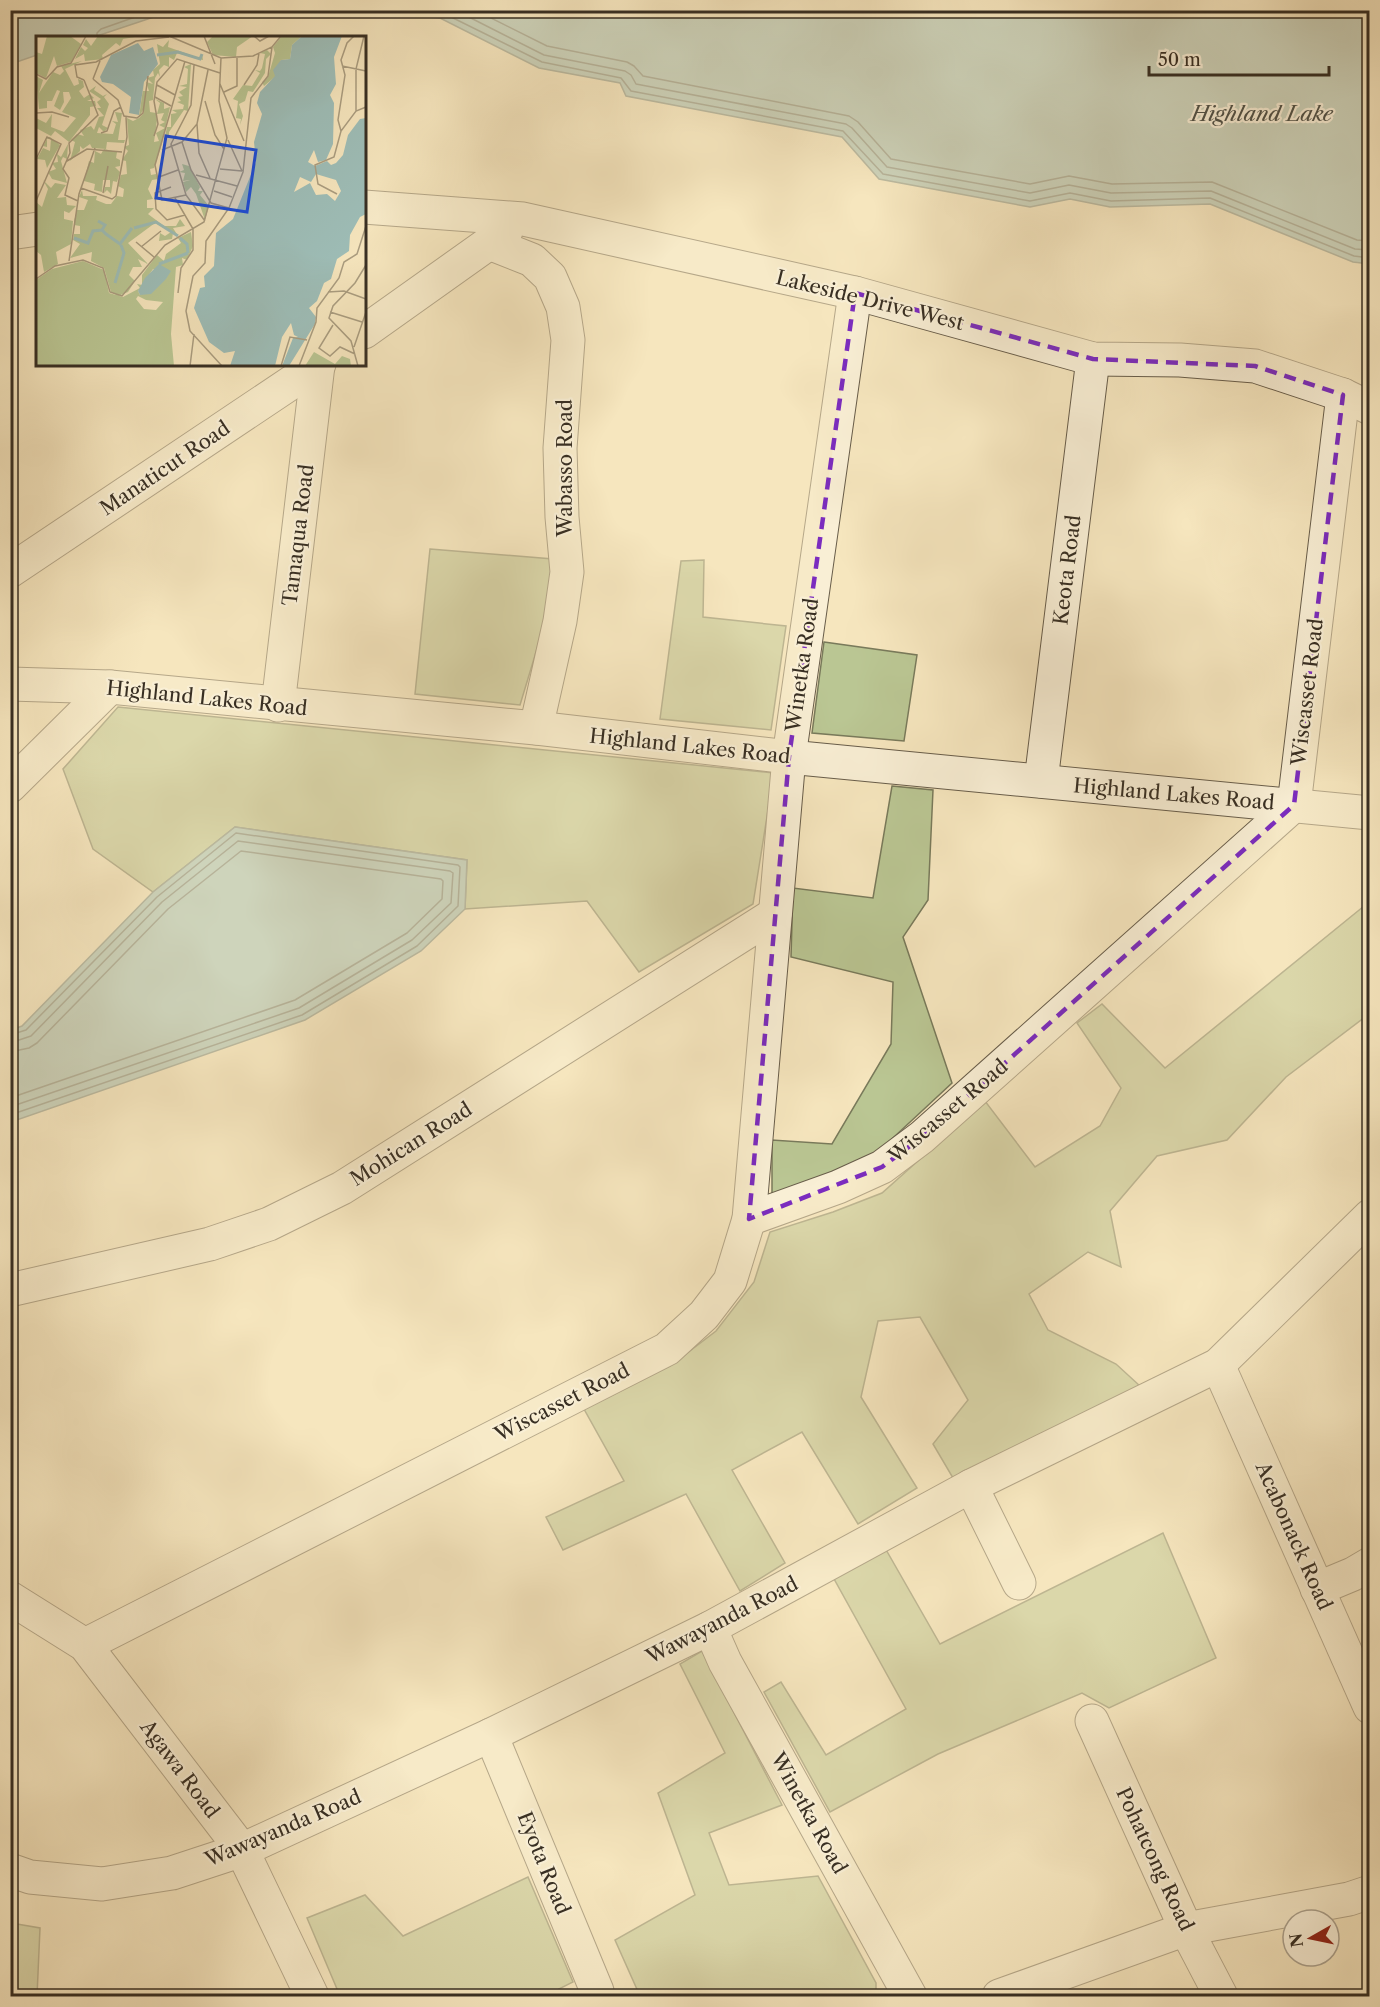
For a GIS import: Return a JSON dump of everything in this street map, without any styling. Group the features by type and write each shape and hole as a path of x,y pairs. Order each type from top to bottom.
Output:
{"street":[{"name":"Lakeside Drive West","path":"366,207 523,219 855,293 1093,359 1180,360 1255,366 1356,401"},
{"path":"366,331 523,219"},
{"path":"10,233 36,229"},
{"name":"Wabasso Road","path":"489,243 532,261 550,277 563,307 568,340 561,448 562,517 567,572 560,621 536,729"},
{"name":"Winetka Road","path":"749,1219 789,757 855,293"},
{"name":"Keota Road","path":"1041,782 1093,359"},
{"name":"Manaticut Road","path":"10,571 318,366"},
{"name":"Tamaqua Road","path":"278,705 319,366"},
{"name":"Wiscasset Road","path":"85,1645 667,1349 704,1315 730,1281 749,1219 838,1187 882,1167 922,1137 1294,805 1356,401"},
{"name":"Highland Lakes Road","path":"10,684 110,687 536,729 789,757 1370,813"},
{"path":"10,786 110,687"},
{"name":"Mohican Road","path":"10,1290 210,1244 269,1224 290,1214 342,1188 775,914"},
{"name":"Wawayanda Road","path":"10,1870 30,1877 102,1884 172,1873 242,1850 491,1735 710,1628 971,1486 1218,1365 1370,1216"},
{"name":"Acabonack Road","path":"1218,1365 1370,1707"},
{"path":"971,1486 1019,1583"},
{"path":"1317,1589 1370,1564"},
{"path":"10,1599 85,1645"},
{"name":"Winetka Road","path":"710,1628 725,1662 910,1996"},
{"name":"Agawa Road","path":"85,1645 242,1850 312,1996"},
{"name":"Pohatcong Road","path":"1092,1721 1186,1929 1221,1996"},
{"name":"Eyota Road","path":"491,1735 597,1991"},
{"path":"999,1996 1186,1929 1349,1899 1370,1892"}],"highlighted area":[{"path":"855,293 1093,359 1255,366 1343,395 1294,805 922,1137 882,1167 749,1219 789,757"}],"green space":[{"path":"430,549 553,559 549,609 520,705 415,694"},
{"path":"704,560 703,617 786,626 771,730 660,719 681,561"},
{"path":"824,642 917,655 904,741 812,733"},
{"path":"118,707 774,773 753,904 639,972 587,901 465,909 467,860 235,827 153,892 93,849 63,769"},
{"path":"892,786 933,790 928,900 903,937 952,1083 880,1150 827,1177 772,1195 772,1140 832,1144 891,1044 893,982 791,957 793,888 873,898"},
{"path":"1369,902 1369,1014 1286,1077 1227,1140 1157,1156 1110,1211 1121,1267 1088,1252 1029,1294 1048,1330 1116,1364 1140,1386 953,1478 933,1444 968,1400 920,1317 878,1321 861,1397 917,1488 858,1524 802,1432 732,1470 785,1563 740,1591 686,1494 563,1550 546,1517 624,1481 584,1409 670,1366 716,1331 754,1282 770,1232 833,1212 882,1193 985,1101 1035,1167 1100,1126 1121,1088 1077,1023 1102,1004 1165,1068"},
{"path":"1163,1533 1216,1658 1109,1708 1082,1693 938,1754 830,1812 764,1692 781,1682 826,1755 906,1709 833,1577 885,1548 940,1644"},
{"path":"702,1651 782,1805 709,1833 729,1885 818,1876 876,1983 876,1996 640,1996 615,1940 695,1895 658,1793 725,1753 680,1664"},
{"path":"528,1877 573,1982 545,1996 340,1996 307,1918 365,1895 403,1936"},
{"path":"11,1923 40,1928 37,1996 11,1996"}],"water":[{"path":"11,10 172,10 97,36 36,36 36,55 11,64"},
{"name":"Highland Lake","path":"338,11 1369,11 1369,264 1353,262 1210,204 1110,207 1070,199 1030,207 879,179 842,137 626,96 620,83 539,68 440,18"},
{"path":"235,827 467,860 465,909 421,951 305,1020 11,1122 11,1030 22,1026 153,892"}]}
